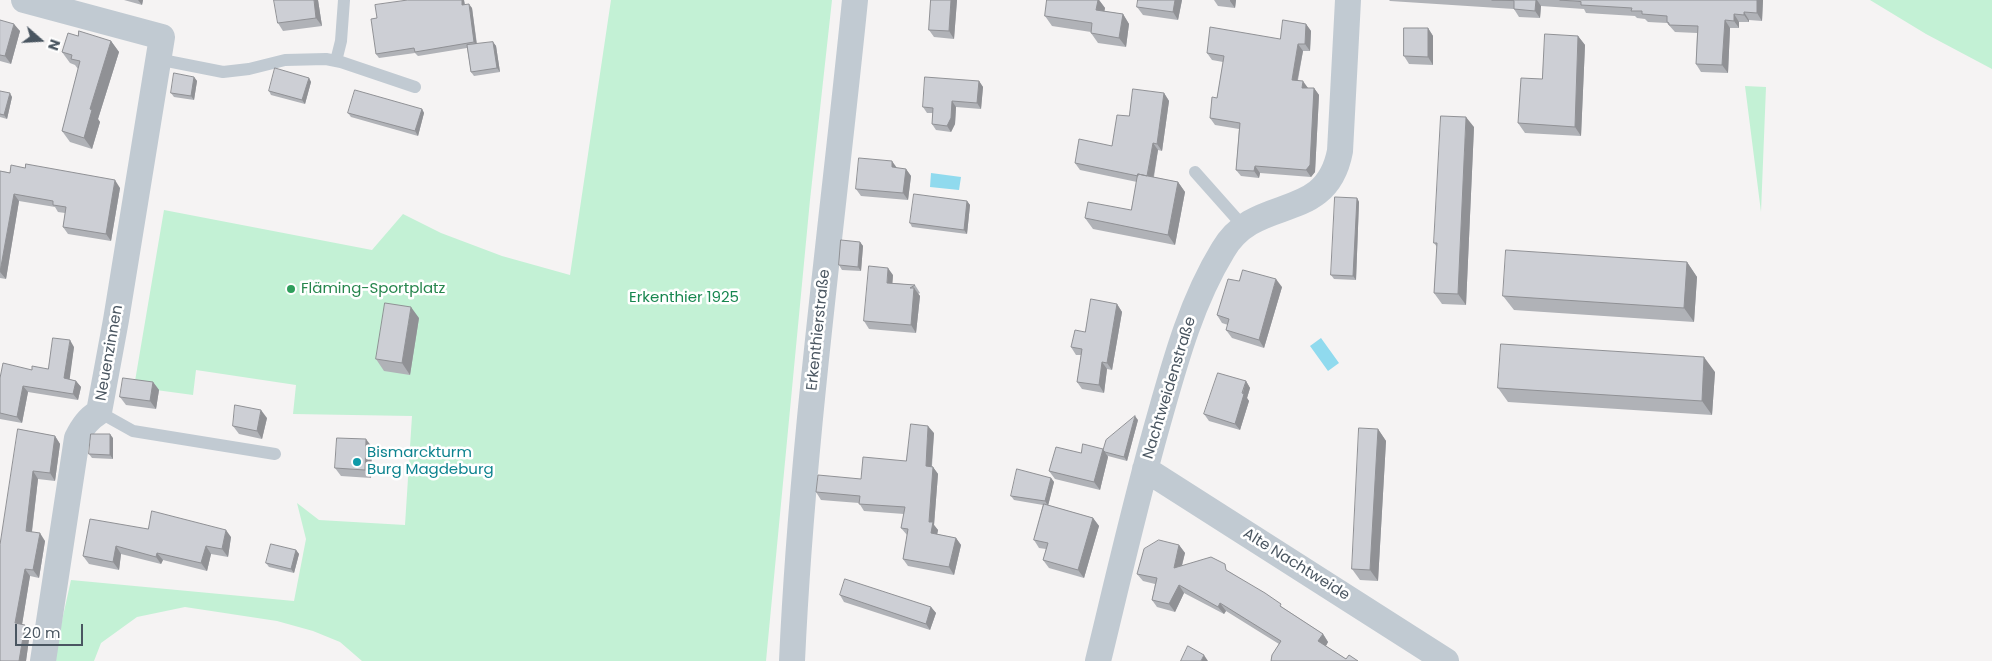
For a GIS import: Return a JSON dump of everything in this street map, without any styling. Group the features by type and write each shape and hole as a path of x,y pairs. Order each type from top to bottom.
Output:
{"street":[{"path":"24,0 159,48"},
{"name":"Erkenthierstraße","path":"792,661 795,587 818,328 839,157 855,0"},
{"name":"Nachtweidenstraße","path":"1098,661 1145,469 1182,339 1195,306 1232,236 1243,226 1263,216 1309,199 1327,185 1334,175 1340,151 1348,0"},
{"name":"Neuenzinnen","path":"43,661 78,438 83,426 99,412 116,320 159,48"},
{"name":"Alte Nachtweide","path":"1145,469 1446,661"}],"lane":[{"path":"336,61 342,34 344,0"},
{"path":"159,48 223,72 249,69 285,60 326,59 415,87"},
{"path":"1195,172 1243,226"},
{"path":"99,412 133,431 274,454"}],"green space":[{"name":"Erkenthier 1925","path":"611,0 832,0 810,200 766,661 362,661 340,642 313,631 277,621 185,607 137,617 101,643 94,661 53,661 71,580 294,601 306,539 297,503 319,520 405,525 412,416 293,414 296,385 196,370 193,395 134,387 164,210 372,250 403,214 441,233 502,256 570,275"},
{"path":"1870,0 1992,0 1992,69 1926,34"},
{"path":"1745,86 1766,87 1761,212"}],"water":[{"path":"931,173 961,177 959,190 930,187"},
{"path":"1321,338 1339,363 1328,371 1310,346"}],"building":[{"path":"274,0 314,0 316,18 278,23"},
{"path":"408,0 462,0 462,5 469,4 474,42 415,52 414,48 376,54 371,19 377,18 375,5"},
{"path":"931,0 951,0 949,31 929,30"},
{"path":"1047,0 1098,0 1096,10 1123,14 1119,38 1091,33 1092,23 1045,16"},
{"path":"1138,0 1175,0 1173,12 1137,7"},
{"path":"1492,0 1536,0 1535,11 1514,9 1514,1"},
{"path":"1560,0 1757,0 1757,13 1744,12 1744,15 1734,14 1734,21 1725,20 1722,65 1696,64 1698,26 1669,25 1667,16 1642,14 1642,11 1631,11 1632,8 1581,5 1581,2"},
{"path":"0,20 14,24 5,56 0,55"},
{"path":"1283,20 1306,24 1305,44 1298,44 1292,80 1303,81 1302,88 1314,88 1310,165 1306,170 1255,166 1254,171 1236,170 1240,123 1210,118 1212,97 1217,98 1224,56 1207,53 1210,27 1280,39"},
{"path":"1404,28 1428,28 1428,57 1404,56"},
{"path":"79,31 111,41 90,109 92,110 84,138 62,131 80,61 71,59 72,55 62,52 68,33 78,36"},
{"path":"1545,34 1578,36 1575,127 1518,123 1521,78 1542,79"},
{"path":"493,42 497,68 471,72 467,45"},
{"path":"275,68 309,78 302,100 269,91"},
{"path":"174,73 194,77 191,96 171,93"},
{"path":"925,77 979,81 977,103 952,101 951,118 947,126 932,124 933,108 923,107"},
{"path":"1133,89 1164,93 1157,144 1153,143 1147,176 1138,174 1138,176 1075,163 1079,139 1112,146 1117,115 1129,116"},
{"path":"355,90 422,109 415,131 348,113"},
{"path":"0,91 10,93 4,115 0,114"},
{"path":"1441,116 1466,117 1458,294 1434,293 1437,243 1434,243"},
{"path":"859,158 892,161 892,167 906,169 903,193 856,189"},
{"path":"26,164 115,180 106,234 63,227 66,207 53,205 53,201 14,194 0,272 0,171 10,173 11,165 25,168"},
{"path":"1138,174 1178,182 1168,235 1085,218 1088,202 1131,210"},
{"path":"914,194 967,201 964,230 910,223"},
{"path":"1335,197 1357,198 1353,276 1331,275"},
{"path":"841,240 860,242 858,267 839,265"},
{"path":"1506,250 1687,262 1684,308 1503,296"},
{"path":"869,266 888,268 887,283 915,285 910,288 914,288 911,325 864,321"},
{"path":"1243,270 1276,279 1259,340 1226,330 1229,319 1217,315 1228,279 1239,281"},
{"path":"1091,299 1117,304 1107,363 1102,362 1099,385 1077,382 1082,349 1071,347 1075,330 1085,332"},
{"path":"385,303 411,307 402,363 376,359"},
{"path":"53,338 70,340 64,378 76,381 73,394 23,386 17,417 0,413 0,378 3,363 32,370 32,366 48,369"},
{"path":"1501,344 1704,357 1702,401 1498,388"},
{"path":"1218,373 1246,381 1235,424 1204,414"},
{"path":"123,378 153,382 150,401 120,397"},
{"path":"235,405 261,410 257,431 233,426"},
{"path":"1135,416 1124,457 1105,452 1103,450 1106,440"},
{"path":"911,424 928,426 926,466 933,467 929,522 933,522 931,533 956,538 949,567 903,559 908,529 901,528 905,507 859,504 860,496 816,492 818,475 861,479 863,457 906,461"},
{"path":"1359,428 1378,429 1370,570 1352,569"},
{"path":"18,429 55,436 50,473 33,471 26,531 40,533 33,570 25,569 15,623 25,625 19,661 0,661 0,545"},
{"path":"91,434 110,434 110,455 89,454"},
{"path":"337,438 366,439 365,470 335,468"},
{"path":"1083,444 1103,449 1094,482 1049,471 1056,447 1081,453"},
{"path":"1017,469 1051,478 1045,501 1011,496"},
{"path":"1044,504 1093,518 1078,570 1043,560 1048,543 1034,540"},
{"path":"152,511 226,530 222,549 206,546 201,563 157,553 156,557 116,546 113,562 83,556 90,519 148,529"},
{"path":"1159,540 1179,545 1174,568 1211,557 1225,564 1226,570 1265,593 1281,604 1280,606 1323,634 1318,641 1346,659 1349,655 1358,661 1271,661 1272,655 1281,641 1220,603 1218,607 1179,585 1169,604 1152,600 1157,578 1137,574 1144,549"},
{"path":"271,544 296,550 291,569 266,563"},
{"path":"845,579 931,607 926,624 840,595"},
{"path":"1188,646 1204,655 1201,661 1181,661"}],"place":[{"name":"Fläming-Sportplatz","path":"291,289"},
{"name":"Bismarckturm Burg Magdeburg","path":"357,462"}]}
